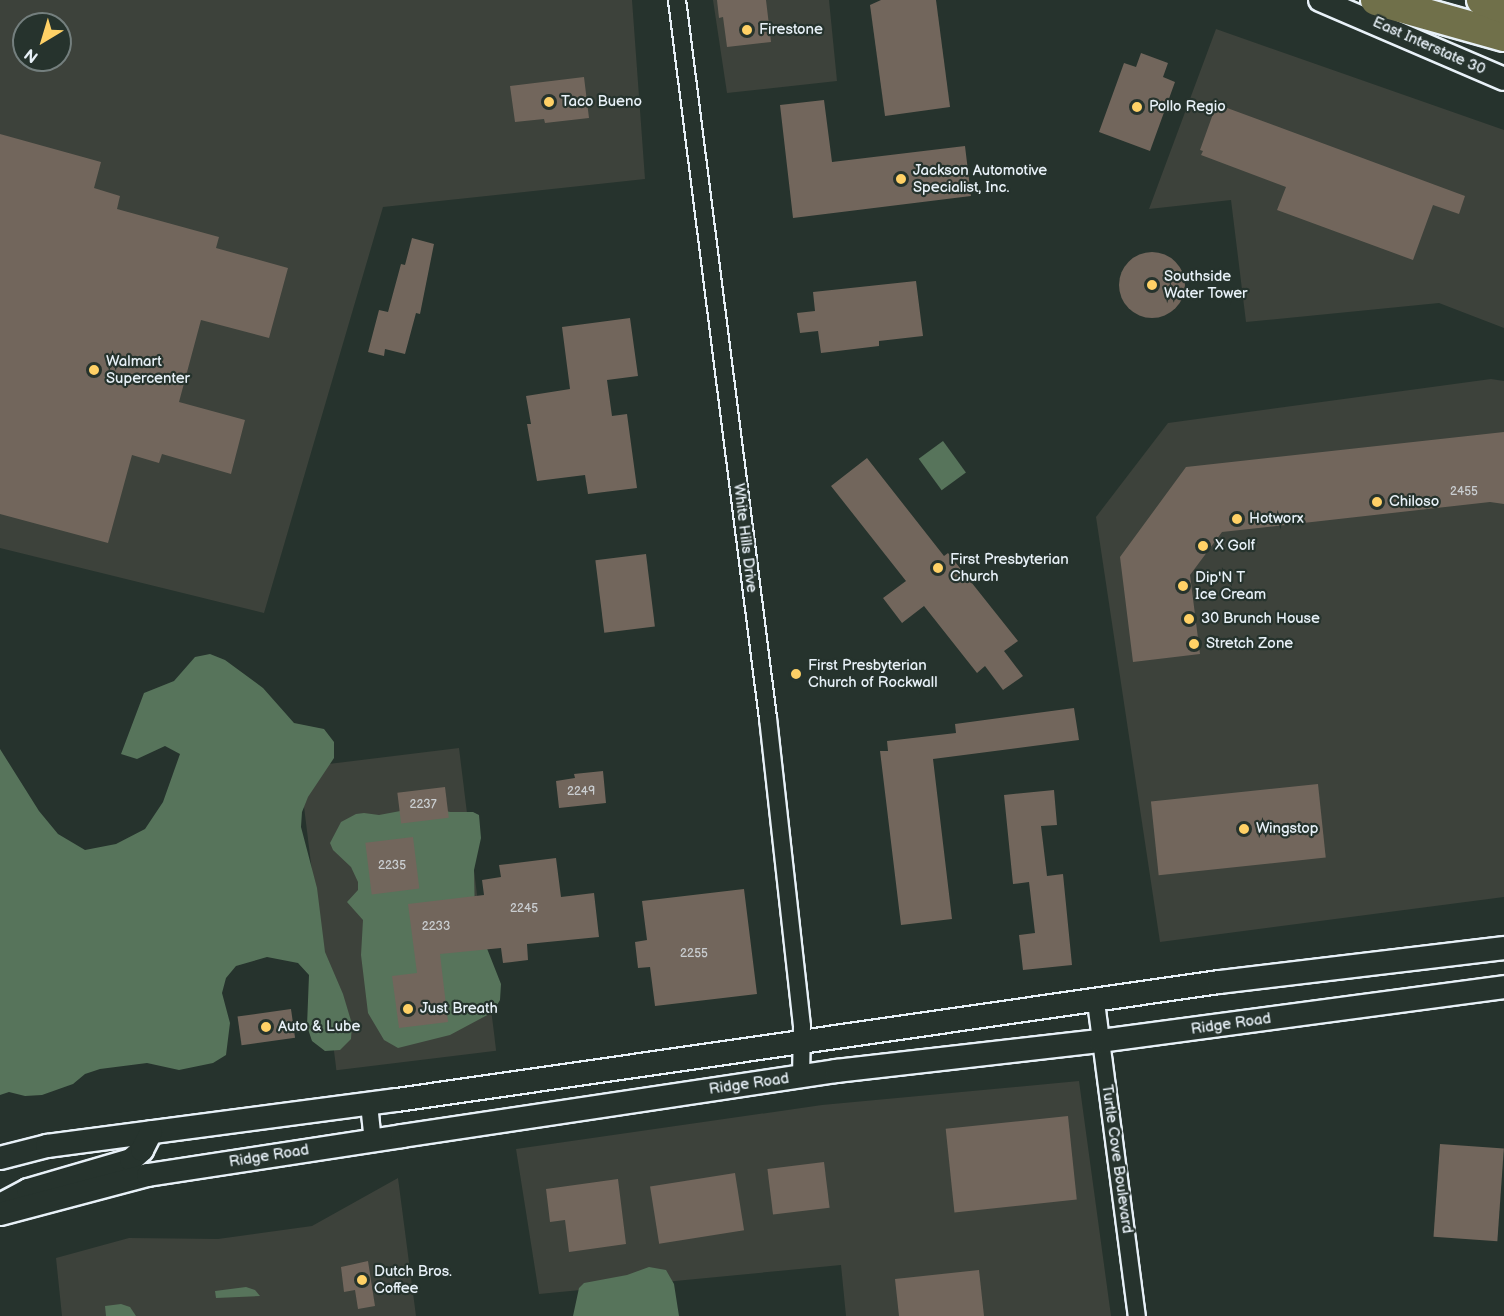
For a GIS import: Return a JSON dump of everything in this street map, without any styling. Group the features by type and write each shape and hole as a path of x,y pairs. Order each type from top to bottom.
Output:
{"highway":[{"path":"1377,0 1504,36"},
{"path":"1482,0 1504,8"}],"main road":[{"name":"East Interstate 30","path":"1320,0 1504,79"},
{"path":"0,1158 47,1146 369,1104 1096,1002 1219,982 1504,948"},
{"name":"Ridge Road","path":"0,1214 147,1175 374,1140 801,1076 1101,1041 1504,987"},
{"path":"0,1205 28,1190 130,1160 142,1150 151,1132"}],"street":[{"name":"White Hills Drive","path":"677,0 768,718 804,1043 801,1076"},
{"name":"Turtle Cove Boulevard","path":"1096,1002 1137,1316"},
{"path":"369,1104 374,1140"}],"shaded area":[{"path":"0,0 632,0 645,179 383,207 264,613 0,548"},
{"path":"713,0 829,0 837,81 727,93"},
{"path":"1216,29 1504,130 1504,328 1439,303 1246,322 1231,200 1149,209"},
{"path":"1491,379 1504,381 1504,897 1160,942 1096,517 1168,423"},
{"path":"459,748 496,1051 336,1070 299,768"},
{"path":"1079,1081 1111,1316 846,1316 841,1265 539,1294 516,1149 822,1105"},
{"path":"398,1178 416,1316 62,1316 56,1258 129,1238 218,1239 312,1226"}],"green space":[{"path":"943,441 966,473 942,490 919,459"},
{"path":"210,654 225,660 263,688 294,723 324,729 334,742 334,758 308,797 302,812 301,827 317,888 325,952 343,994 352,1024 351,1039 340,1050 325,1051 312,1041 307,1026 309,975 298,963 267,957 236,966 226,978 222,993 230,1023 226,1055 213,1063 179,1070 147,1063 100,1069 85,1074 73,1084 42,1095 25,1096 9,1092 0,1095 0,749 39,811 58,834 85,850 116,844 145,829 163,802 180,754 165,746 137,759 121,754 144,693 174,681 195,657"},
{"path":"427,806 450,812 473,812 479,815 481,838 474,870 475,918 501,984 500,1000 493,1012 450,1035 398,1048 384,1040 368,1013 361,955 363,920 347,902 358,890 358,882 351,867 333,850 330,843 341,822 356,814 379,815"},
{"path":"649,1267 666,1270 674,1284 679,1316 573,1316 579,1288 584,1283 627,1275"},
{"path":"246,1287 255,1290 260,1296 216,1298 215,1291"},
{"path":"121,1304 130,1307 136,1316 106,1316 105,1306"}],"building":[{"name":"Firestone","path":"717,0 766,0 771,42 727,47 723,17 719,18"},
{"path":"881,0 936,0 950,107 885,116 870,5"},
{"name":"Pollo Regio","path":"1141,53 1168,63 1163,77 1175,82 1150,151 1099,132 1124,63 1136,67"},
{"name":"Taco Bueno","path":"584,77 589,118 545,123 544,119 515,122 510,86"},
{"path":"824,100 832,162 965,146 971,196 793,218 780,105"},
{"path":"1219,105 1465,196 1459,214 1433,205 1413,260 1277,210 1286,187 1201,155 1203,151 1200,150 1214,111 1217,112"},
{"name":"Walmart Supercenter","path":"0,134 101,162 94,188 120,196 117,209 219,237 216,248 288,268 269,338 201,320 179,402 245,420 231,474 162,454 159,463 132,455 108,543 0,514"},
{"path":"412,238 434,244 420,314 416,313 405,354 385,349 384,356 368,352 379,310 388,312 401,264 405,265"},
{"name":"Southside Water Tower","path":"1152,252 1164,255 1175,262 1182,273 1185,285 1182,297 1175,308 1164,315 1152,318 1140,315 1129,308 1122,297 1119,285 1122,273 1129,262 1140,255"},
{"path":"916,281 923,336 879,341 879,346 821,353 818,331 800,333 797,313 815,311 813,292"},
{"path":"630,318 638,376 607,380 612,416 627,414 637,488 588,494 585,475 537,481 527,424 531,424 526,396 570,389 562,327"},
{"path":"1504,432 1504,504 1490,502 1222,532 1190,575 1200,654 1133,662 1120,557 1186,467"},
{"name":"First Presbyterian Church","path":"867,458 944,556 948,553 1018,641 1004,651 1023,676 1003,690 985,666 977,673 924,606 902,623 883,598 906,581 831,486"},
{"path":"646,554 655,626 604,633 595,560"},
{"path":"1074,708 1079,740 933,759 952,919 901,925 880,751 888,751 887,741 956,733 955,724"},
{"path":"603,771 606,803 559,808 556,781 575,778 574,774"},
{"path":"1318,784 1326,858 1159,875 1151,802"},
{"path":"445,787 449,818 401,824 397,793"},
{"path":"1054,790 1057,825 1041,826 1047,876 1063,874 1072,965 1023,970 1019,935 1035,933 1029,882 1013,884 1004,795"},
{"path":"413,837 419,889 372,894 365,843"},
{"path":"556,858 561,897 594,893 599,937 527,944 528,960 503,963 501,948 440,954 448,1022 399,1028 392,976 417,973 408,904 484,895 482,880 501,877 499,865"},
{"path":"744,889 757,994 655,1006 650,967 638,968 635,942 647,940 642,901"},
{"name":"Auto & Lube","path":"291,1009 295,1038 242,1045 238,1017"},
{"path":"1068,1116 1077,1200 954,1212 946,1129"},
{"path":"1440,1144 1504,1148 1497,1241 1434,1237"},
{"path":"824,1162 830,1208 773,1215 767,1169"},
{"path":"735,1173 744,1230 659,1244 650,1186"},
{"path":"618,1179 626,1244 569,1252 565,1220 550,1222 546,1189"},
{"name":"Dutch Bros. Coffee","path":"368,1261 375,1306 358,1309 355,1290 344,1292 341,1267"},
{"path":"979,1270 984,1316 899,1316 895,1279"}],"place":[{"name":"Firestone","path":"747,30"},
{"name":"Taco Bueno","path":"549,102"},
{"name":"Pollo Regio","path":"1137,107"},
{"name":"Jackson Automotive Specialist, Inc.","path":"901,179"},
{"name":"Southside Water Tower","path":"1152,285"},
{"name":"Walmart Supercenter","path":"94,370"},
{"name":"Chiloso","path":"1377,502"},
{"name":"Hotworx","path":"1237,519"},
{"name":"X Golf","path":"1203,546"},
{"name":"First Presbyterian Church","path":"938,568"},
{"name":"Dip'N T Ice Cream","path":"1183,586"},
{"name":"30 Brunch House","path":"1189,619"},
{"name":"Stretch Zone","path":"1194,644"},
{"name":"First Presbyterian Church of Rockwall","path":"796,674"},
{"name":"Wingstop","path":"1244,829"},
{"name":"Just Breath","path":"408,1009"},
{"name":"Auto & Lube","path":"266,1027"},
{"name":"Dutch Bros. Coffee","path":"362,1280"}]}
